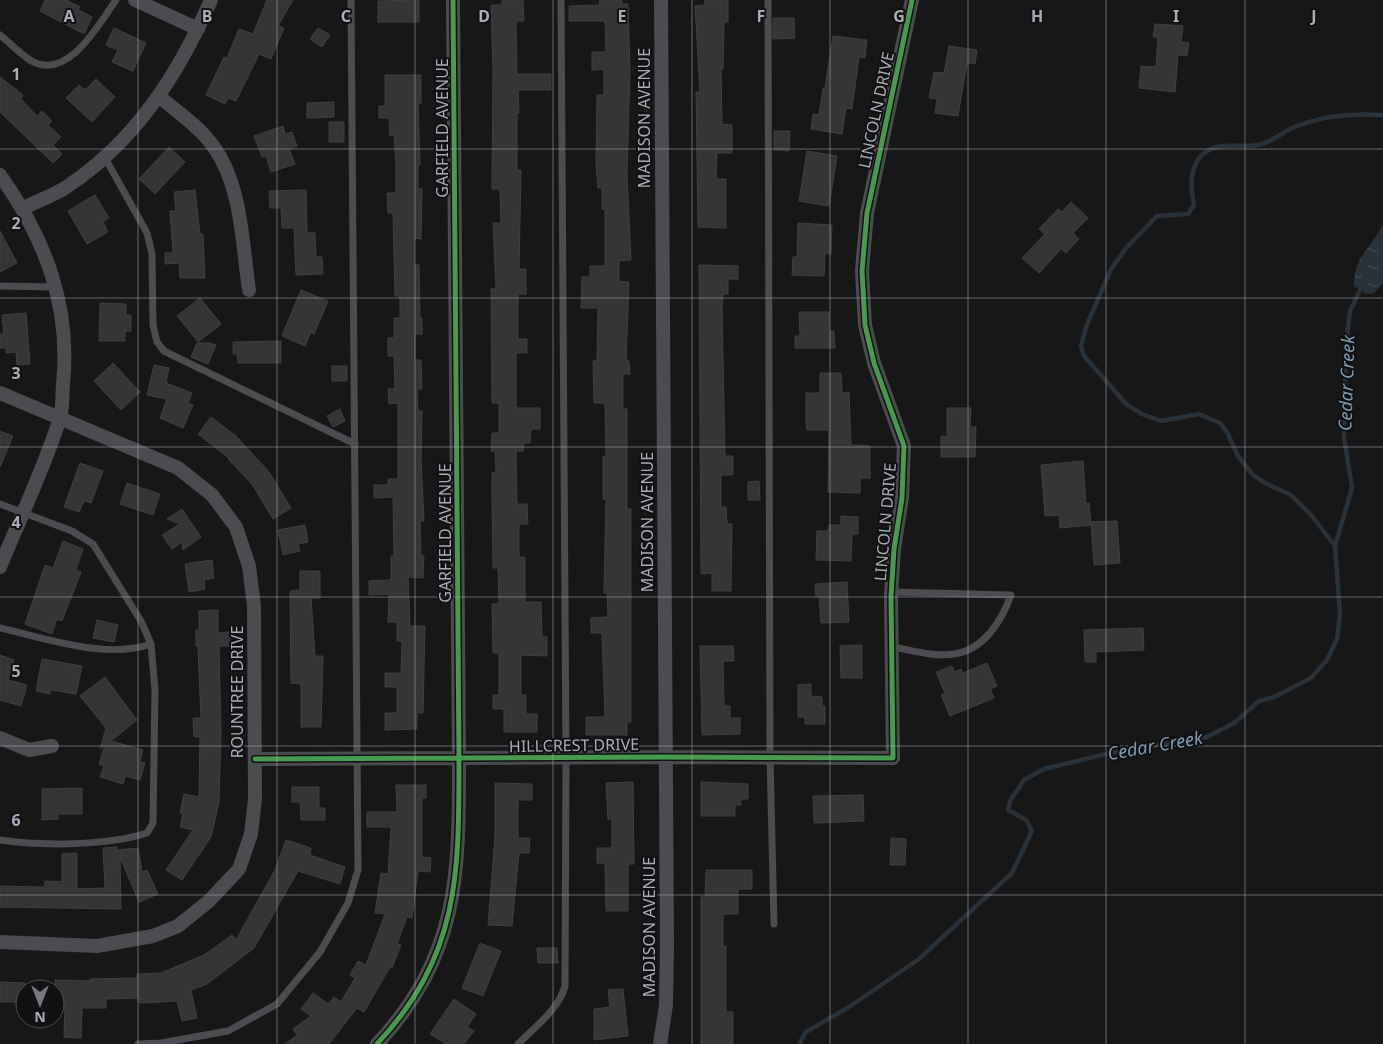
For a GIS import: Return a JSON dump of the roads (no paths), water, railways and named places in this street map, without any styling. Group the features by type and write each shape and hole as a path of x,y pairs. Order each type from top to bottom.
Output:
{"street":[{"path":"135,0 198,29"},
{"path":"24,208 64,188 129,135 160,97 198,29 211,0"},
{"name":"GARFIELD AVENUE","path":"377,1044 399,1021 426,976 447,928 456,884 459,759 453,0"},
{"name":"MADISON AVENUE","path":"660,1044 667,996 661,0"},
{"name":"LINCOLN DRIVE","path":"893,758 891,592 904,468 904,446 874,363 862,288 862,264 867,213 912,0"},
{"path":"160,97 214,146 227,172 234,192 249,290"},
{"path":"0,174 24,208 45,255 60,305 66,362 60,416 0,567"},
{"name":"ROUNTREE DRIVE","path":"0,393 60,416 178,468 212,495 236,527 249,566 254,606 256,799 251,834 239,869 209,900 178,926 153,936 97,946 0,942"},
{"path":"0,738 29,750 52,746"},
{"name":"HILLCREST DRIVE","path":"255,759 666,756 893,758"}],"lane":[{"path":"0,35 31,61 50,66 62,62 76,53 116,0"},
{"path":"138,1044 162,1043 228,1031 277,1004 320,952 348,903 358,870 351,0"},
{"path":"518,1044 552,1010 563,996 565,986 566,758 561,0"},
{"path":"768,0 770,757 774,924"},
{"path":"104,156 147,233 152,254 153,325 157,342 164,352 355,444"},
{"path":"0,286 55,287"},
{"path":"0,504 23,511 72,532 93,544 141,621 151,644 155,690 153,823 147,833 132,838 97,843 0,840"},
{"path":"891,592 1011,595 1004,614 982,642 955,654 930,654 892,646"},
{"path":"0,628 54,642 118,650 134,650 151,644"}],"water":[{"path":"1383,223 1383,283 1374,293 1366,294 1354,286 1357,266"}],"waterway":[{"path":"1335,546 1312,516 1291,495 1253,475 1238,456 1227,432 1220,423 1199,414 1161,421 1142,414 1127,405 1084,356 1081,346 1086,327 1111,269 1127,247 1157,216 1188,214 1194,205 1192,174 1196,162 1207,151 1221,146 1254,146 1262,144 1292,128 1325,118 1360,114 1383,115"},
{"name":"Cedar Creek","path":"799,1044 806,1032 849,1007 919,959 1012,873 1032,831 1026,820 1008,810 1010,801 1024,780 1044,769 1114,752 1207,737 1234,723 1259,701 1274,697 1311,678 1327,660 1337,639 1340,614 1335,546 1352,488 1344,437 1346,344 1350,311 1362,286"}]}
